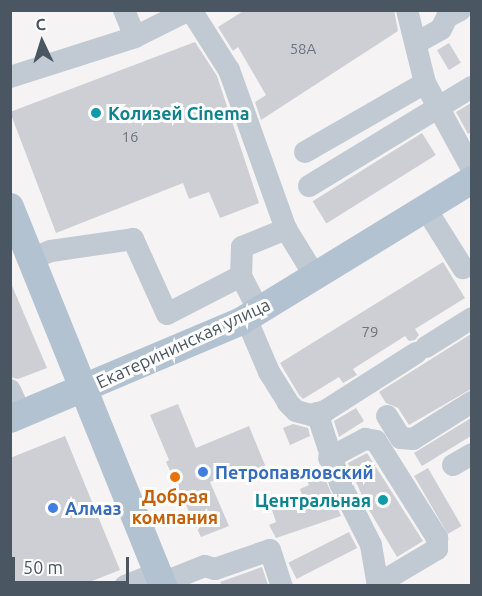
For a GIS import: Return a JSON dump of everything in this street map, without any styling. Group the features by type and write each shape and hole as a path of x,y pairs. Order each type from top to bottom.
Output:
{"main road":[{"name":"Екатерининская улица","path":"14,408 83,389 253,315 471,180"},
{"path":"10,207 161,580"}],"lane":[{"path":"124,10 135,37"},
{"path":"10,77 135,37 190,10 229,70 286,229 316,278"},
{"path":"407,10 418,42 425,83 471,169"},
{"path":"418,42 441,29 447,18 460,10"},
{"path":"305,152 425,83"},
{"path":"309,186 471,87"},
{"path":"426,209 468,276"},
{"path":"286,229 242,247 241,276 269,372 288,403 296,411 317,413 471,318"},
{"path":"30,259 51,251 133,239 167,314 241,276"},
{"path":"387,416 401,438 413,439 471,402"},
{"path":"317,413 330,458 371,545 378,585 437,549 437,538 376,441 365,439 330,458"},
{"path":"125,585 161,580 205,566 215,569 270,550 282,585"}],"building":[{"path":"245,10 394,10 398,31 261,120 255,102 266,95 238,47 233,51 218,27"},
{"name":"Колизей Cinema","path":"195,42 217,76 259,203 220,218 209,192 189,199 183,183 56,233 10,112"},
{"path":"449,43 461,63 449,70 437,50"},
{"path":"471,103 471,132 468,134 456,112"},
{"path":"422,133 436,155 326,223 313,201"},
{"path":"443,262 465,298 415,329 419,335 415,340 409,341 405,336 353,369 357,375 343,383 339,377 303,399 299,395 280,363"},
{"path":"10,281 47,368 18,379 10,377"},
{"path":"471,334 471,389 409,425 398,408 386,403 379,392"},
{"name":"Петропавловский","path":"178,404 196,448 249,426 269,475 248,483 242,469 210,482 229,526 201,537 166,462 169,460 150,415"},
{"path":"356,408 364,421 339,437 334,421"},
{"path":"471,418 471,436 422,466 414,453"},
{"path":"293,424 308,428 310,436 290,445 283,428"},
{"name":"Алмаз","path":"65,436 120,570 82,585 10,585 10,458"},
{"name":"Центральная","path":"367,453 423,541 397,557 366,505 348,463"},
{"path":"428,468 462,526 448,534 414,476"},
{"path":"321,469 341,516 276,538 269,525 276,522 272,510 302,495 300,489 309,485 305,476"},
{"path":"349,532 357,548 297,579 288,563"},
{"path":"262,567 268,585 222,585 220,582"}],"place":[{"name":"Колизей Cinema","path":"96,113"},
{"name":"Петропавловский","path":"203,472"},
{"name":"Добрая компания","path":"175,477"},
{"name":"Центральная","path":"383,500"},
{"name":"Алмаз","path":"53,508"}]}
